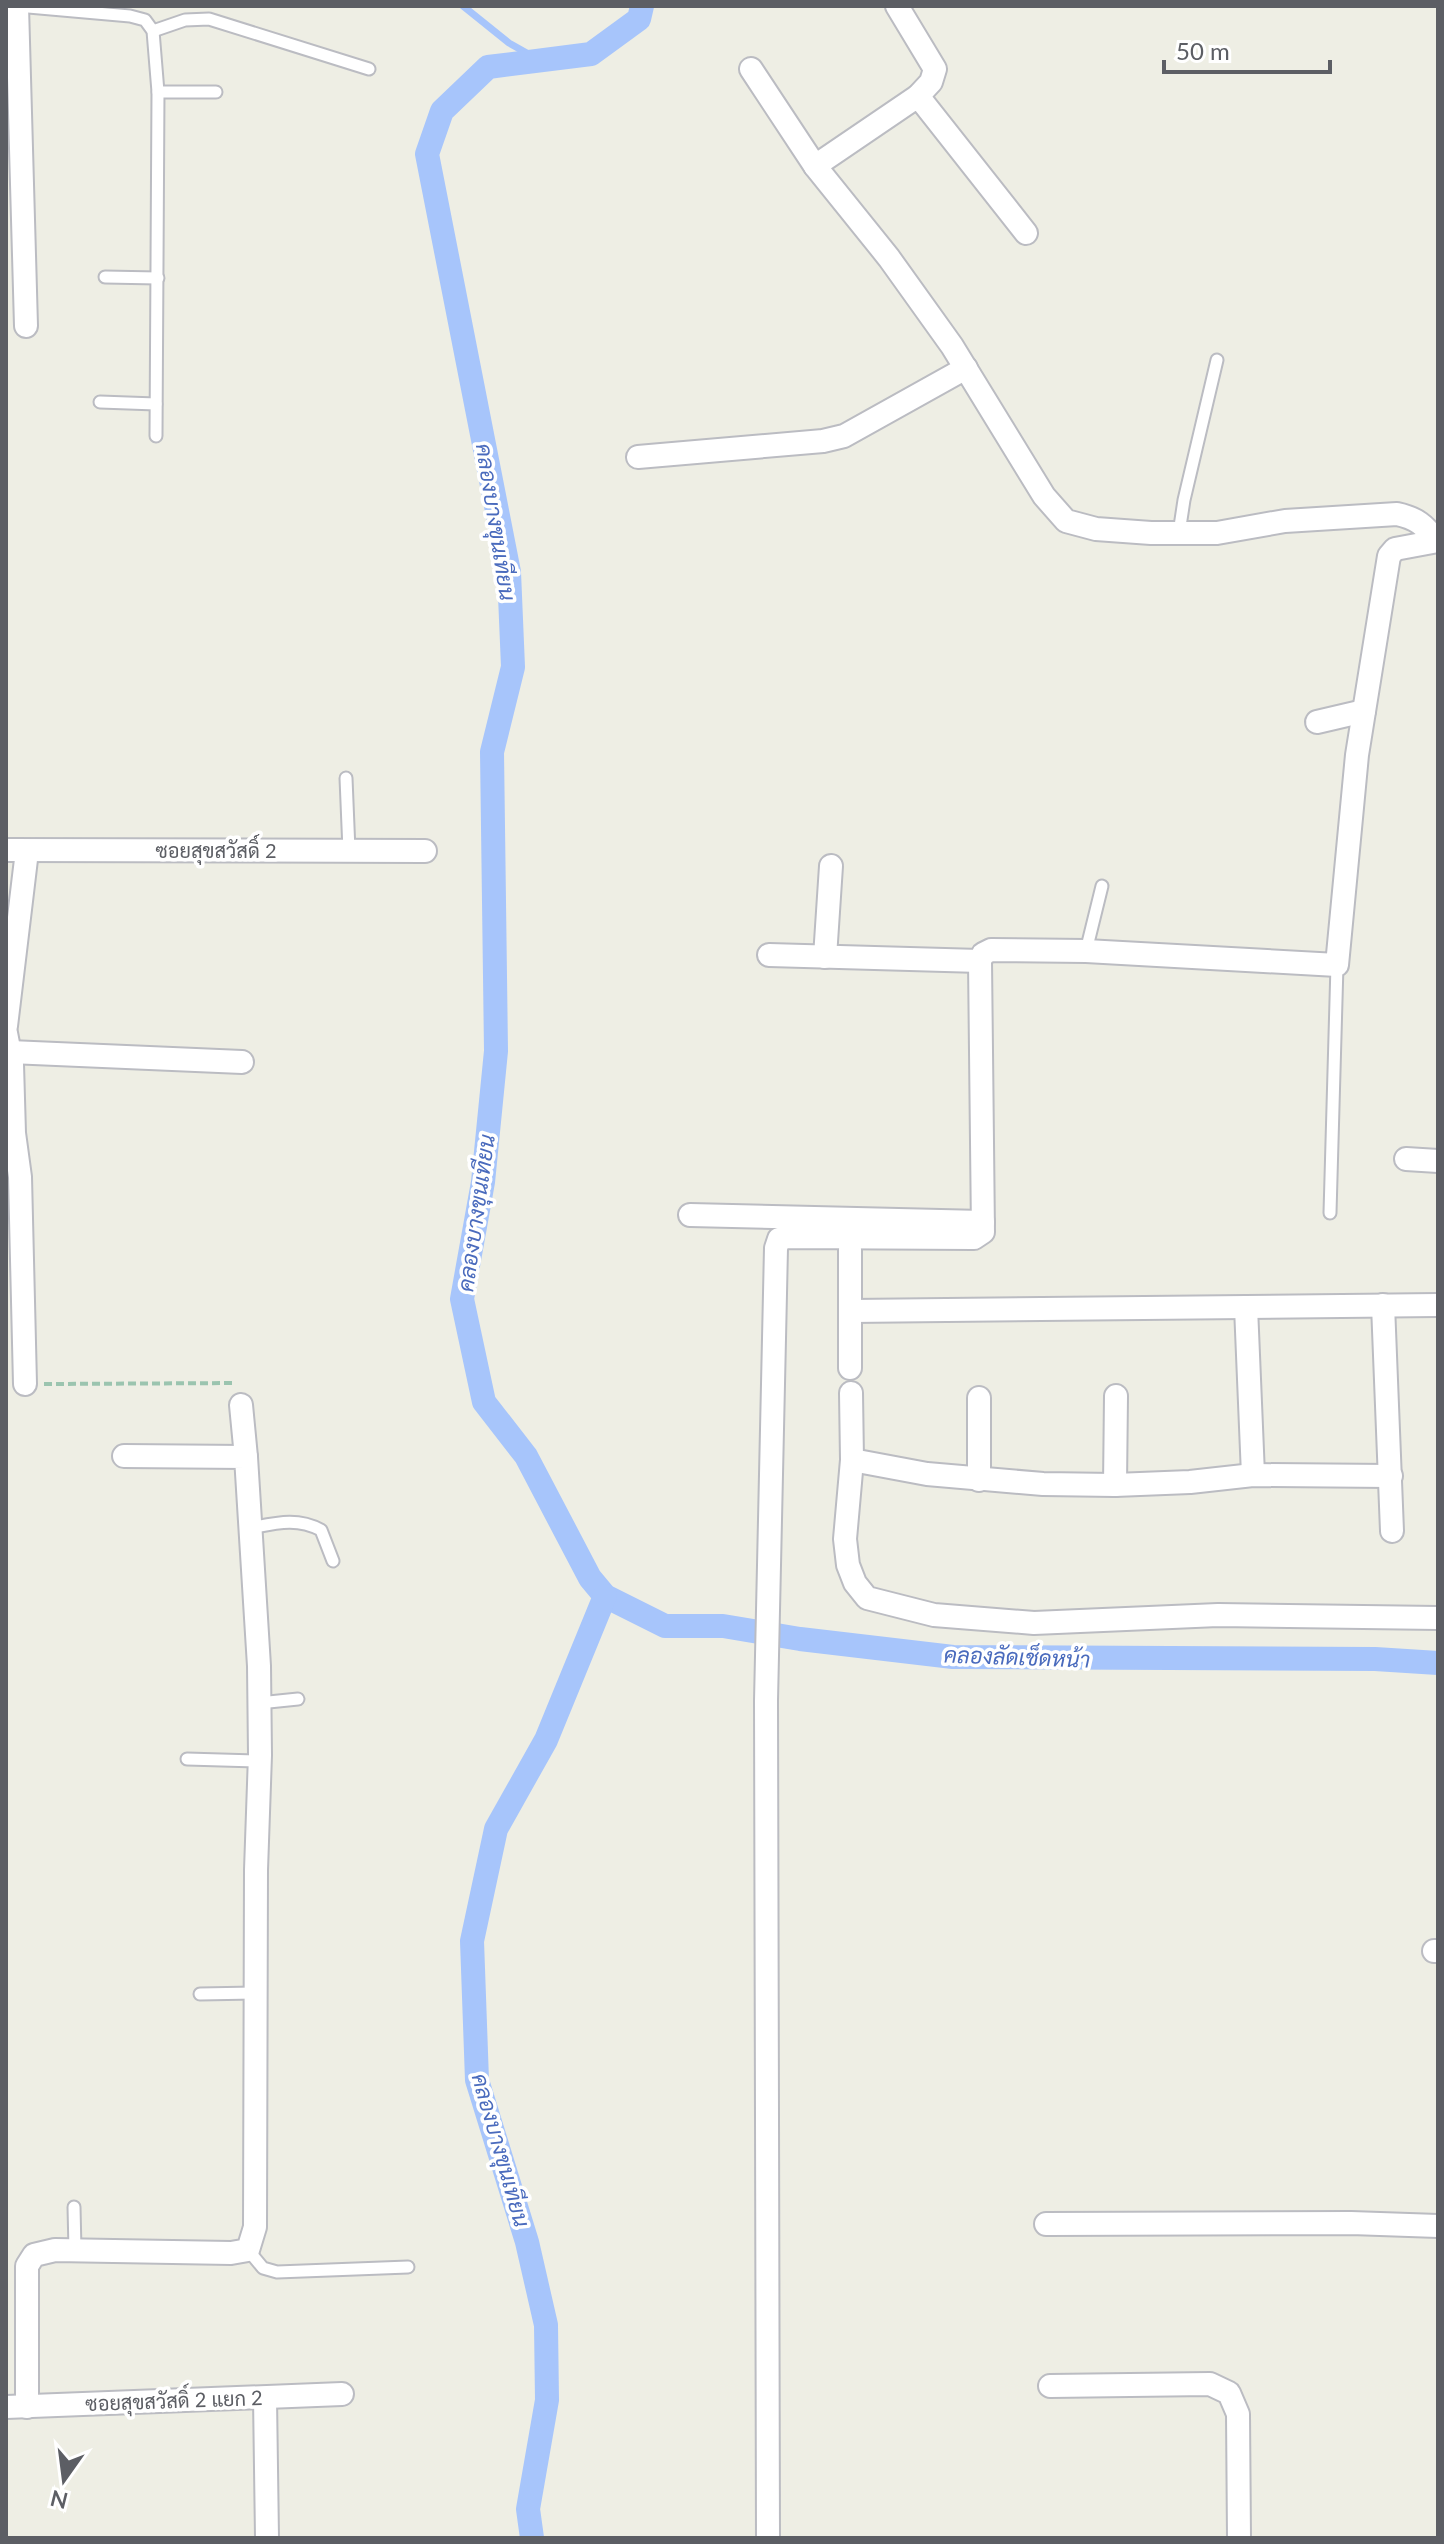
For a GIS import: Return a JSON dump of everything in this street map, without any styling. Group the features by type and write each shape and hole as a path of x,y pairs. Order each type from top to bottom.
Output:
{"street":[{"path":"6,8 17,6 26,326"},
{"path":"815,166 918,96 931,82 935,69 897,6"},
{"path":"751,69 815,166 889,258 966,368 1044,496 1066,521 1096,529 1217,533 1285,521 1397,514 1414,518 1426,526 1437,541 1395,549 1389,556 1357,755 1337,965 1086,951 991,950 983,954 980,961 983,1232 974,1238 779,1239 776,1248 766,1582 768,2538"},
{"path":"918,96 1026,233"},
{"path":"638,457 823,441 844,436 966,368"},
{"path":"1317,722 1364,711"},
{"path":"6,1026 16,850"},
{"name":"ซอยสุขสวัสดิ์ 2","path":"16,850 425,851"},
{"path":"825,957 831,866"},
{"path":"769,955 980,961"},
{"path":"25,1384 14,1232 20,1177 8,1053 242,1062"},
{"path":"1406,1159 1438,1161"},
{"path":"690,1215 983,1222"},
{"path":"850,1250 850,1368"},
{"path":"1383,1305 1392,1531"},
{"path":"851,1311 1438,1305"},
{"path":"1246,1307 1253,1475"},
{"path":"851,1393 852,1460 845,1539 848,1565 855,1583 867,1598 934,1615 1034,1623 1233,1615 1438,1618"},
{"path":"1115,1485 1116,1396"},
{"path":"979,1398 979,1480"},
{"path":"17,2407 27,2266 34,2255 55,2250 231,2253 248,2250 255,2227 254,1993 260,1761 241,1405"},
{"path":"124,1456 246,1457"},
{"path":"852,1460 979,1480 1043,1484 1190,1482 1253,1475 1391,1476"},
{"path":"1046,2224 1351,2223 1438,2226"},
{"path":"1050,2386 1210,2384 1229,2393 1238,2414 1239,2538"},
{"name":"ซอยสุขสวัสดิ์ 2 แยก 2","path":"17,2407 342,2394"},
{"path":"265,2398 267,2538"}],"lane":[{"path":"17,6 130,16 145,20 153,31 158,92 156,436"},
{"path":"153,31 185,20 209,19 369,69"},
{"path":"158,92 216,92"},
{"path":"105,277 158,278"},
{"path":"1179,533 1217,360"},
{"path":"100,402 156,404"},
{"path":"346,778 349,851"},
{"path":"1086,951 1102,886"},
{"path":"1330,1213 1337,965"},
{"path":"249,1528 294,1520 306,1522 321,1530 333,1561"},
{"path":"259,1703 298,1699"},
{"path":"187,1759 260,1761"},
{"path":"200,1994 254,1993"},
{"path":"74,2207 75,2250"},
{"path":"248,2250 263,2268 271,2271 408,2267"}],"path":[{"path":"25,1384 240,1383 241,1405"}],"waterway":[{"path":"463,6 509,43 541,61"},
{"name":"คลองบางขุนเทียน","path":"642,6 639,19 591,54 488,67 442,111 427,154 509,572 513,667 492,752 496,1051 483,1182 462,1299 484,1402 526,1456 590,1578 605,1596 665,1626 723,1626 800,1639 953,1657 1375,1659 1438,1663"},
{"name":"คลองบางขุนเทียน","path":"532,2538 528,2509 547,2400 546,2325 527,2242 477,2080 472,1941 496,1829 546,1740 605,1596"}],"water label":[{"name":"คลองลัดเช็ดหน้า","path":"1017,1657"}]}
